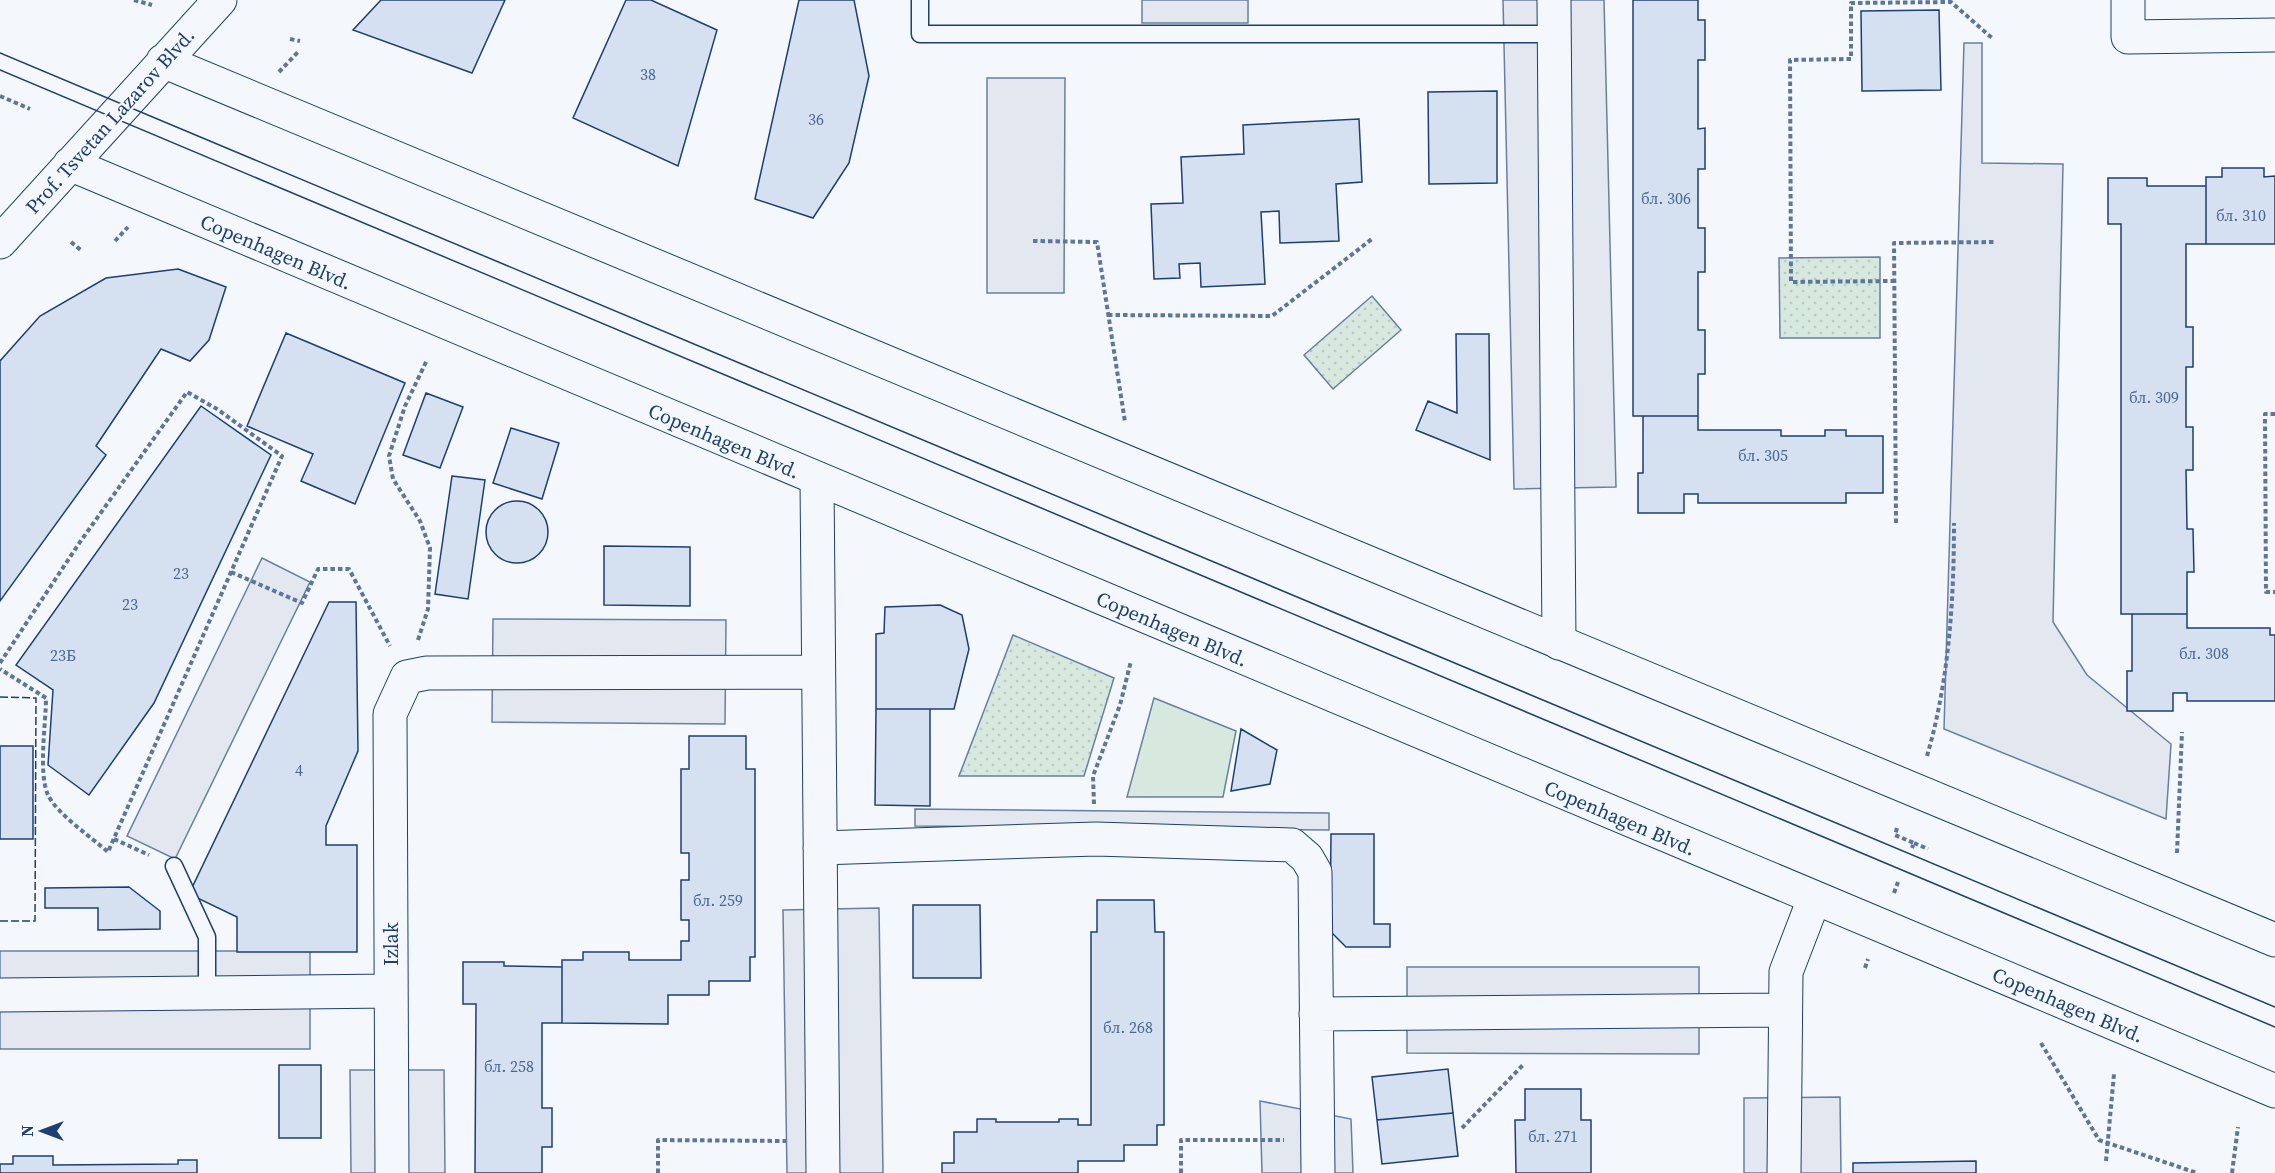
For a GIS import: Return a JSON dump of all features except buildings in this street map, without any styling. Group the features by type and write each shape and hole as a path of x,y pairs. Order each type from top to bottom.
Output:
{"main road":[{"name":"Prof. Tsvetan Lazarov Blvd.","path":"0,242 220,0"},
{"path":"1554,0 1558,643"},
{"path":"2128,0 2128,37 2275,35"},
{"path":"164,61 2275,940"},
{"name":"Copenhagen Blvd.","path":"70,164 817,480 2275,1091"},
{"path":"817,480 823,1173"},
{"path":"417,675 818,672"},
{"name":"Izlak","path":"392,1173 390,714 417,675"},
{"path":"820,848 1096,839 1292,845 1307,858 1315,872 1318,1173"},
{"path":"1784,1173 1786,972 1814,899"},
{"path":"0,995 391,991"},
{"path":"1316,1014 1785,1010"}],"lane":[{"path":"920,0 920,34 1555,34"},
{"path":"174,866 207,937 207,993"}],"path":[{"path":"134,0 152,5"},
{"path":"1895,281 1791,282 1790,60 1851,59 1851,3 1951,2 1992,38"},
{"path":"290,39 300,41"},
{"path":"274,77 298,52"},
{"path":"0,96 30,109"},
{"path":"115,241 128,227"},
{"path":"1108,315 1272,316 1372,239"},
{"path":"1033,241 1097,242 1126,429"},
{"path":"71,242 82,251"},
{"path":"1896,523 1894,243 1994,242"},
{"path":"417,675 420,659 418,635 428,609 430,548 420,521 393,479 390,456 405,406 427,360"},
{"path":"0,663 80,542 187,392 217,409 282,456 108,852 55,805 47,794 44,777 46,698 0,669"},
{"path":"2275,414 2265,414 2266,592 2275,592"},
{"path":"1927,755 1939,714 1950,620 1954,585 1954,523"},
{"path":"231,572 302,603 318,569 349,569 417,675"},
{"path":"1096,839 1093,776 1120,705 1131,661"},
{"path":"2177,853 2182,732"},
{"path":"1897,828 1895,835 1913,845 1928,849"},
{"path":"114,839 174,866"},
{"path":"1864,968 1868,958"},
{"path":"2041,1043 2099,1140 2197,1173"},
{"path":"1462,1128 1523,1065"},
{"path":"2106,1161 2114,1074"},
{"path":"2232,1173 2238,1127"},
{"path":"658,1173 658,1140 823,1141"},
{"path":"1181,1173 1181,1140 1317,1140"}],"shaded area":[{"path":"1142,0 1248,0 1248,23 1142,23"},
{"path":"1503,0 1604,0 1616,487 1514,489"},
{"path":"1964,43 1982,43 1982,163 2063,164 2053,622 2087,675 2171,744 2166,819 1944,729"},
{"path":"987,78 1065,78 1064,293 987,293"},
{"path":"1880,257 1880,338 1780,338 1779,258"},
{"path":"1372,296 1401,330 1333,389 1304,355"},
{"path":"262,558 310,582 175,859 127,836"},
{"path":"493,619 726,620 725,724 492,722"},
{"path":"1013,635 1114,678 1084,776 959,776"},
{"path":"1154,698 1236,731 1223,797 1127,797"},
{"path":"915,809 1329,813 1329,830 915,826"},
{"path":"879,908 883,1173 787,1173 783,910"},
{"path":"0,951 310,951 310,1049 0,1049"},
{"path":"1407,967 1699,967 1699,1054 1407,1053"},
{"path":"350,1070 444,1070 445,1173 351,1173"},
{"path":"1840,1097 1841,1173 1744,1173 1744,1098"},
{"path":"1260,1101 1351,1119 1353,1173 1262,1173"}],"tram line":[{"path":"0,53 2275,1007"},
{"path":"0,70 2275,1027"}],"fence":[{"path":"0,697 36,698 35,921 0,921"}]}
